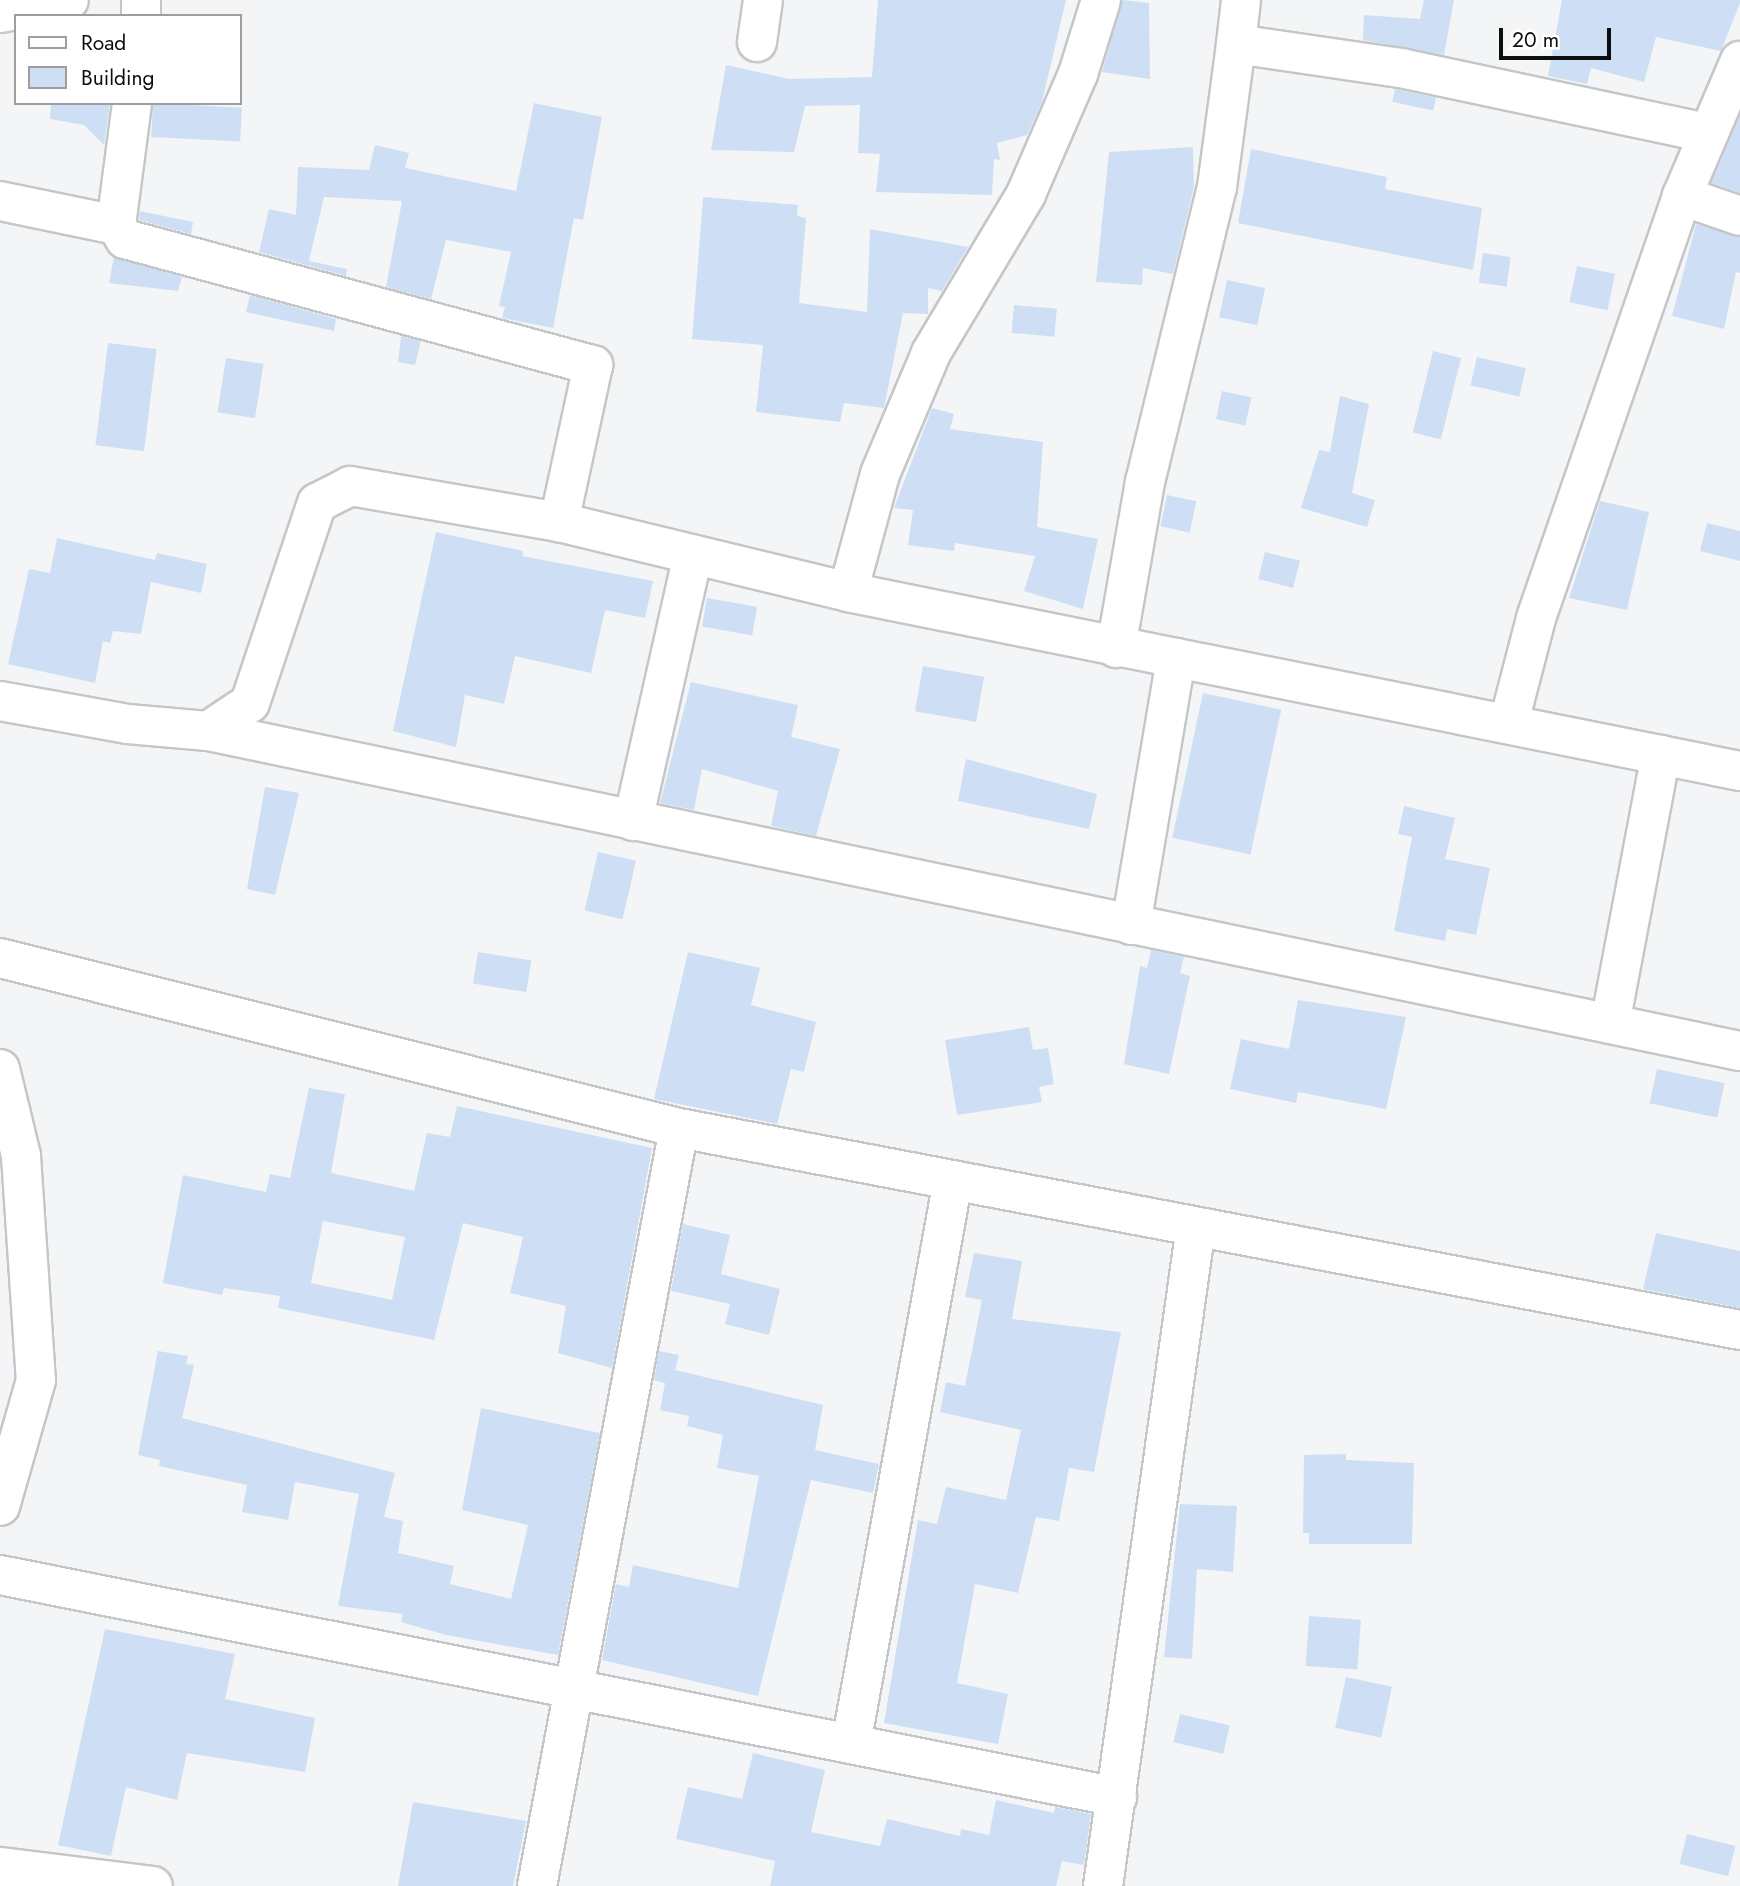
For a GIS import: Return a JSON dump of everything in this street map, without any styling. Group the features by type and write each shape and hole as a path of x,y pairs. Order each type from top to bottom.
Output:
{"street":[{"path":"0,13 69,0"},
{"path":"757,42 763,0"},
{"path":"848,592 880,474 931,353 1026,194 1078,74 1101,0"},
{"path":"1116,648 1145,482 1217,187 1241,0"},
{"path":"1236,44 1401,68 1707,132"},
{"path":"1509,722 1536,618 1682,196 1707,132 1740,61"},
{"path":"132,105 116,225 125,239 593,365 559,522"},
{"path":"1682,196 1740,216"},
{"path":"0,201 116,225"},
{"path":"208,731 250,703 317,503 350,485 559,522 848,592 1116,648 1509,722 1740,771"},
{"path":"633,821 693,555"},
{"path":"1131,925 1175,658"},
{"path":"0,701 128,724 208,731 1740,1051"},
{"path":"1609,1024 1661,755"},
{"path":"0,958 679,1128 1740,1331"},
{"path":"0,1071 21,1156 36,1380 0,1506"},
{"path":"537,1886 679,1128"},
{"path":"851,1744 953,1180"},
{"path":"1103,1886 1196,1227"},
{"path":"0,1575 1117,1797"},
{"path":"0,1867 153,1886"}],"building":[{"path":"878,0 1066,0 1042,102 1027,135 997,143 1000,160 994,159 992,195 876,192 880,154 858,153 860,105 805,106 794,152 711,150 726,65 789,79 872,77"},
{"path":"1122,0 1149,3 1150,79 1102,72"},
{"path":"1424,0 1454,0 1444,55 1363,40 1364,15 1420,19"},
{"path":"1562,0 1740,0 1740,3 1721,51 1656,37 1644,82 1591,68 1587,84 1548,76"},
{"path":"1395,89 1436,98 1433,110 1392,102"},
{"path":"534,103 602,117 583,220 574,218 553,328 502,318 505,307 499,306 511,252 446,240 431,299 386,287 402,201 324,197 309,261 347,269 346,276 259,252 269,209 296,215 298,167 369,170 375,145 409,153 405,168 516,191"},
{"path":"51,105 110,105 104,145 84,125 50,119"},
{"path":"153,105 242,108 240,142 151,137"},
{"path":"1740,116 1740,193 1711,183"},
{"path":"1193,147 1194,187 1173,274 1143,268 1142,285 1096,282 1109,152"},
{"path":"1251,149 1387,177 1385,189 1482,208 1473,270 1238,223"},
{"path":"703,197 798,205 797,216 806,218 799,303 867,312 870,229 968,247 942,291 928,288 928,314 903,313 884,408 844,403 840,422 756,412 763,345 692,339"},
{"path":"140,211 193,222 191,234 139,220"},
{"path":"1696,224 1740,237 1740,273 1736,272 1724,329 1672,316"},
{"path":"1483,253 1511,257 1507,287 1479,283"},
{"path":"114,257 182,277 178,291 109,283"},
{"path":"1577,266 1615,274 1607,310 1569,302"},
{"path":"1227,280 1265,288 1257,325 1219,317"},
{"path":"250,295 336,319 334,331 246,312"},
{"path":"1014,305 1057,309 1054,337 1012,333"},
{"path":"401,336 421,341 415,365 398,362"},
{"path":"108,343 157,349 144,451 95,445"},
{"path":"1433,351 1461,358 1441,440 1413,433"},
{"path":"1477,357 1526,368 1519,397 1470,385"},
{"path":"226,358 264,364 255,418 217,412"},
{"path":"1222,391 1251,397 1245,426 1216,419"},
{"path":"1340,396 1369,404 1352,493 1375,500 1367,527 1301,508 1319,450 1330,452"},
{"path":"932,408 954,414 950,429 1043,442 1037,527 1098,539 1083,609 1024,591 1035,556 955,543 954,551 908,545 913,510 894,508"},
{"path":"1167,495 1196,501 1190,533 1160,526"},
{"path":"1600,501 1649,512 1627,610 1569,598"},
{"path":"1707,523 1740,531 1740,561 1700,551"},
{"path":"436,532 523,551 522,556 653,581 645,618 605,610 591,673 515,656 504,704 465,695 456,747 393,731"},
{"path":"57,538 155,560 157,553 207,564 201,593 151,582 141,634 113,631 110,643 103,641 95,683 8,664 29,569 50,573"},
{"path":"1265,552 1300,561 1293,588 1258,579"},
{"path":"707,598 757,607 752,635 702,627"},
{"path":"923,666 984,677 976,722 915,711"},
{"path":"691,682 798,705 791,737 840,749 816,836 771,826 778,791 702,769 694,810 660,803"},
{"path":"1203,693 1281,710 1250,854 1172,838"},
{"path":"966,759 1097,794 1089,829 958,801"},
{"path":"265,787 299,793 275,895 247,889"},
{"path":"1404,806 1455,818 1445,859 1490,868 1476,935 1447,929 1445,941 1394,931 1412,837 1398,834"},
{"path":"598,852 636,861 623,919 585,910"},
{"path":"1151,950 1184,957 1180,973 1190,976 1169,1074 1124,1064 1140,966 1147,968"},
{"path":"478,952 531,960 526,992 473,984"},
{"path":"688,952 760,968 751,1005 816,1022 804,1072 791,1069 777,1124 654,1099"},
{"path":"1298,1000 1406,1017 1386,1109 1298,1092 1296,1103 1230,1089 1241,1039 1289,1049"},
{"path":"1029,1027 1033,1050 1048,1048 1054,1084 1039,1087 1042,1102 957,1115 945,1040"},
{"path":"1657,1069 1724,1083 1717,1118 1650,1103"},
{"path":"309,1088 345,1094 331,1173 414,1191 427,1133 450,1137 457,1106 652,1148 612,1368 558,1353 566,1306 510,1293 523,1237 463,1223 434,1340 278,1308 280,1296 224,1288 222,1295 163,1283 183,1175 266,1192 270,1174 290,1178","holes":["323,1221 405,1237 392,1300 311,1283"]},
{"path":"683,1224 730,1235 721,1274 780,1289 769,1335 725,1324 730,1304 671,1291"},
{"path":"1656,1233 1740,1251 1740,1308 1643,1289"},
{"path":"974,1253 1022,1261 1012,1319 1121,1332 1094,1472 1069,1468 1059,1521 1036,1517 1018,1593 975,1584 957,1683 1008,1694 998,1744 884,1723 918,1520 937,1524 946,1487 1006,1500 1021,1430 940,1412 946,1382 965,1386 982,1300 965,1297"},
{"path":"158,1351 188,1356 186,1364 194,1365 182,1418 395,1473 384,1517 403,1521 398,1553 454,1566 450,1584 511,1599 528,1525 462,1510 481,1408 600,1433 558,1655 446,1635 401,1622 403,1614 338,1606 359,1494 295,1482 288,1520 242,1512 247,1485 159,1466 160,1460 138,1455"},
{"path":"659,1351 679,1355 675,1370 823,1405 815,1450 879,1464 873,1493 811,1480 758,1696 602,1660 616,1584 629,1587 633,1565 738,1588 759,1476 717,1468 723,1435 687,1426 689,1416 660,1410 665,1383 654,1380"},
{"path":"1346,1454 1346,1460 1414,1463 1412,1544 1309,1544 1309,1533 1303,1533 1304,1455"},
{"path":"1180,1504 1237,1506 1233,1572 1197,1569 1192,1659 1164,1657"},
{"path":"1309,1616 1361,1620 1357,1670 1306,1666"},
{"path":"105,1629 235,1654 225,1699 315,1718 305,1772 187,1753 177,1800 126,1787 111,1856 58,1845"},
{"path":"1346,1677 1392,1687 1381,1738 1335,1728"},
{"path":"1180,1714 1230,1725 1223,1754 1173,1742"},
{"path":"753,1753 825,1770 811,1832 880,1846 887,1819 960,1836 961,1829 989,1835 996,1800 1054,1813 1055,1807 1091,1814 1084,1865 1062,1861 1056,1886 770,1886 775,1861 676,1839 688,1787 742,1799"},
{"path":"413,1802 526,1821 513,1886 398,1886"},
{"path":"1687,1834 1736,1846 1728,1876 1680,1864"}]}
